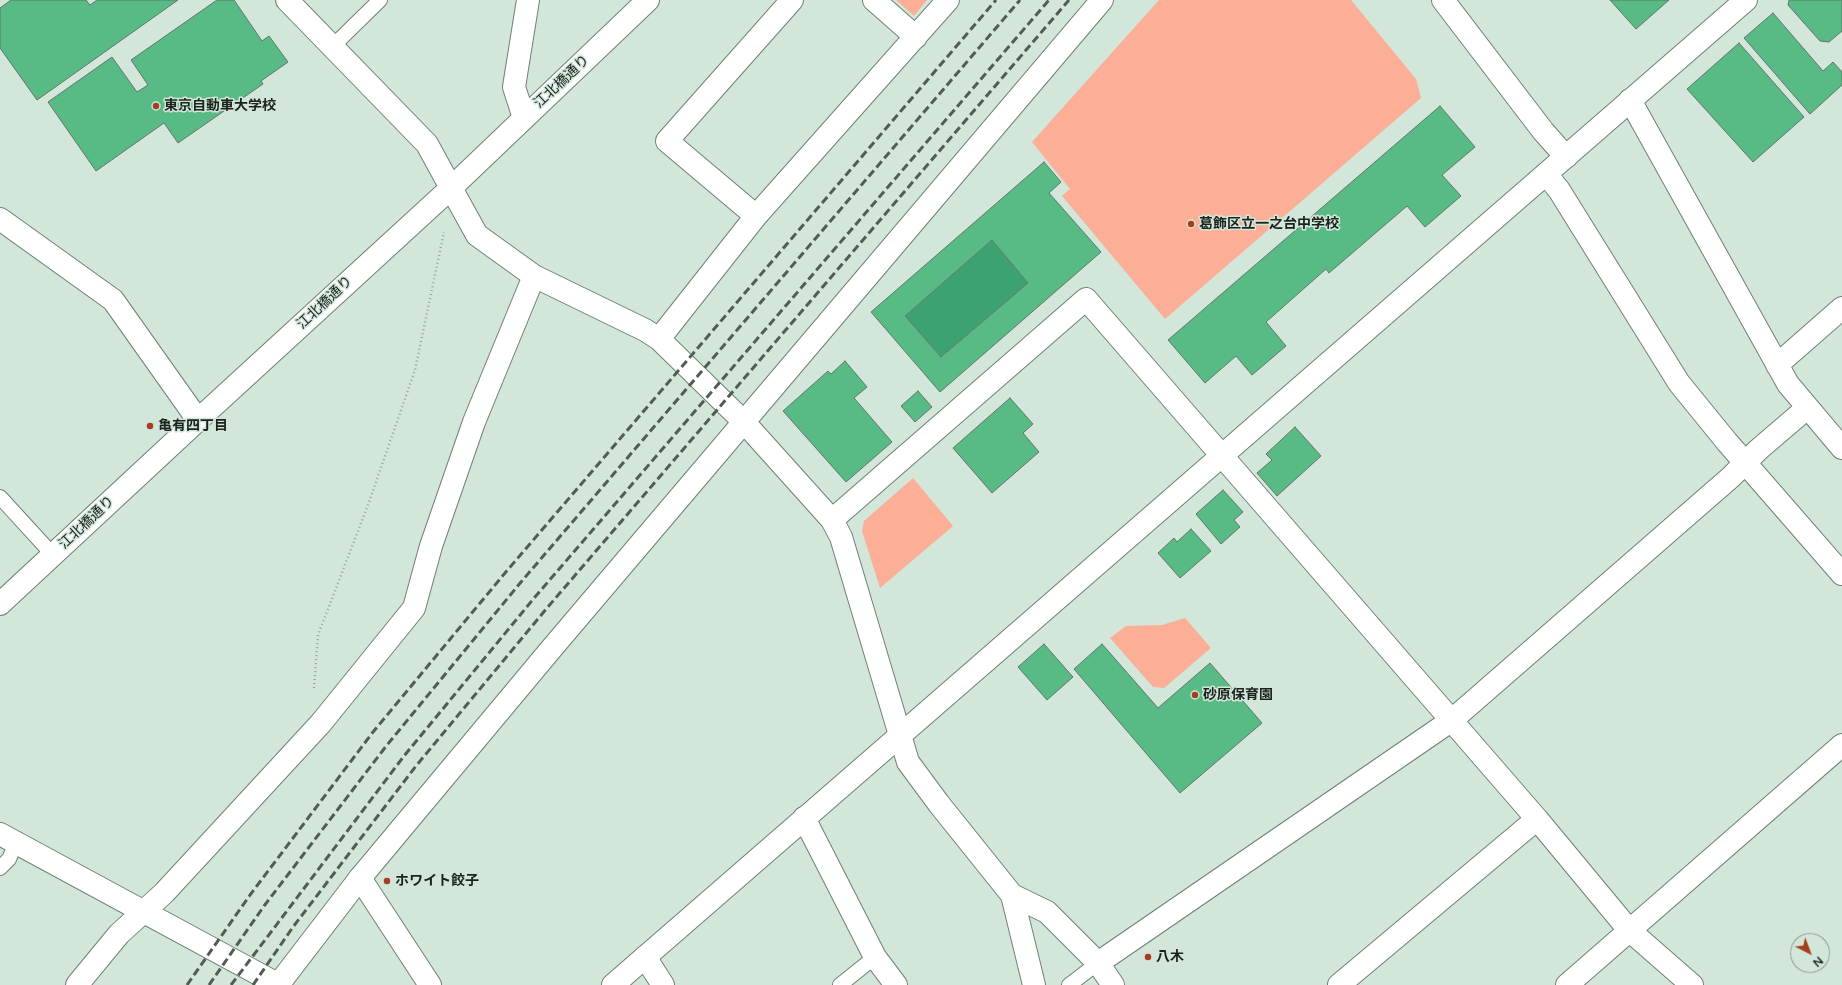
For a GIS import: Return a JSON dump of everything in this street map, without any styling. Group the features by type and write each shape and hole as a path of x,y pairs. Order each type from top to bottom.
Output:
{"street":[{"path":"287,0 427,144 463,212 477,234 534,276 645,330 659,339 743,421 832,520 841,537 908,762 939,804 1012,895 1034,985"},
{"path":"524,118 514,87 528,0"},
{"name":"江北橋通り","path":"0,604 451,188 648,0"},
{"path":"756,216 667,141 792,0"},
{"path":"874,0 916,37"},
{"path":"659,339 756,216 948,0"},
{"path":"8,838 278,985 360,878 743,421 1102,0"},
{"path":"1443,0 1543,131 1566,157"},
{"path":"613,985 1746,0"},
{"path":"1630,100 1788,384 1842,448"},
{"path":"1546,174 1564,196 1679,383 1745,464 1842,574"},
{"path":"0,219 113,300 198,420"},
{"path":"78,985 119,934 164,893 321,723 414,608 431,546 474,422 534,276"},
{"path":"832,520 1086,299 1452,720 1630,930 1692,985"},
{"path":"1777,365 1842,308"},
{"path":"1098,962 1452,720 1807,408"},
{"path":"1567,985 1842,745"},
{"path":"804,818 875,957 896,985"},
{"path":"1338,985 1537,819"},
{"path":"360,878 430,985"},
{"path":"1012,895 1047,912 1098,962 1113,985"},
{"path":"645,957 663,985"}],"lane":[{"path":"332,47 380,0"},
{"path":"0,497 53,555"},
{"path":"0,868 9,860 8,838"},
{"path":"840,985 875,957"},
{"path":"1069,985 1098,962"}],"path":[{"path":"321,723 313,696 318,635 368,506 415,370 445,229 463,212"}],"shaded area":[{"path":"896,0 927,0 914,16"},
{"path":"1159,0 1351,0 1416,79 1421,98 1165,319 1062,196 1070,189 1032,142"},
{"path":"992,240 1028,283 941,357 905,316"},
{"path":"913,478 953,526 880,588 862,531 864,521"},
{"path":"1185,618 1211,648 1164,688 1153,687 1110,638 1126,626 1162,625"}],"building":[{"path":"11,0 86,0 90,5 97,0 178,0 37,100 0,48 0,8"},
{"path":"217,0 234,0 262,41 269,36 288,62 261,81 263,84 178,143 164,123 96,171 48,102 112,57 137,92 148,85 131,60"},
{"path":"1610,0 1669,0 1636,29"},
{"path":"1789,0 1842,0 1842,31 1829,42 1820,41 1788,5"},
{"path":"1773,13 1823,71 1833,62 1842,72 1842,85 1810,114 1744,38"},
{"path":"1739,43 1804,117 1753,162 1687,89"},
{"path":"1440,106 1475,147 1442,175 1461,196 1425,227 1407,206 1329,273 1326,269 1266,322 1286,346 1252,375 1236,356 1205,383 1168,340"},
{"path":"1044,162 1061,182 1049,193 1101,252 940,392 871,312","holes":["992,240 1028,283 941,357 905,316"]},
{"path":"845,361 867,387 854,398 892,442 846,482 783,411 828,371 831,374"},
{"path":"918,391 932,407 915,422 901,406"},
{"path":"1010,398 1033,424 1023,433 1039,452 992,493 953,448"},
{"path":"1295,427 1321,456 1277,496 1257,473 1272,460 1266,454"},
{"path":"1223,490 1243,512 1234,520 1240,527 1221,544 1196,514"},
{"path":"1191,529 1211,551 1180,578 1158,553 1174,538 1177,542"},
{"path":"1044,644 1073,677 1047,700 1018,667"},
{"path":"1102,644 1158,708 1210,663 1262,723 1180,793 1074,669"}],"railway":[{"path":"187,985 250,895 373,732 505,573 996,0"},
{"path":"209,985 264,906 387,745 521,582 1020,0"},
{"path":"231,985 404,756 535,597 1049,0"},
{"path":"253,985 293,927 416,766 547,608 1069,0"}],"place":[{"name":"東京自動車大学校","path":"156,106"},
{"name":"葛飾区立一之台中学校","path":"1191,224"},
{"name":"亀有四丁目","path":"150,426"},
{"name":"砂原保育園","path":"1195,695"},
{"name":"ホワイト餃子","path":"387,881"},
{"name":"八木","path":"1148,957"}]}
